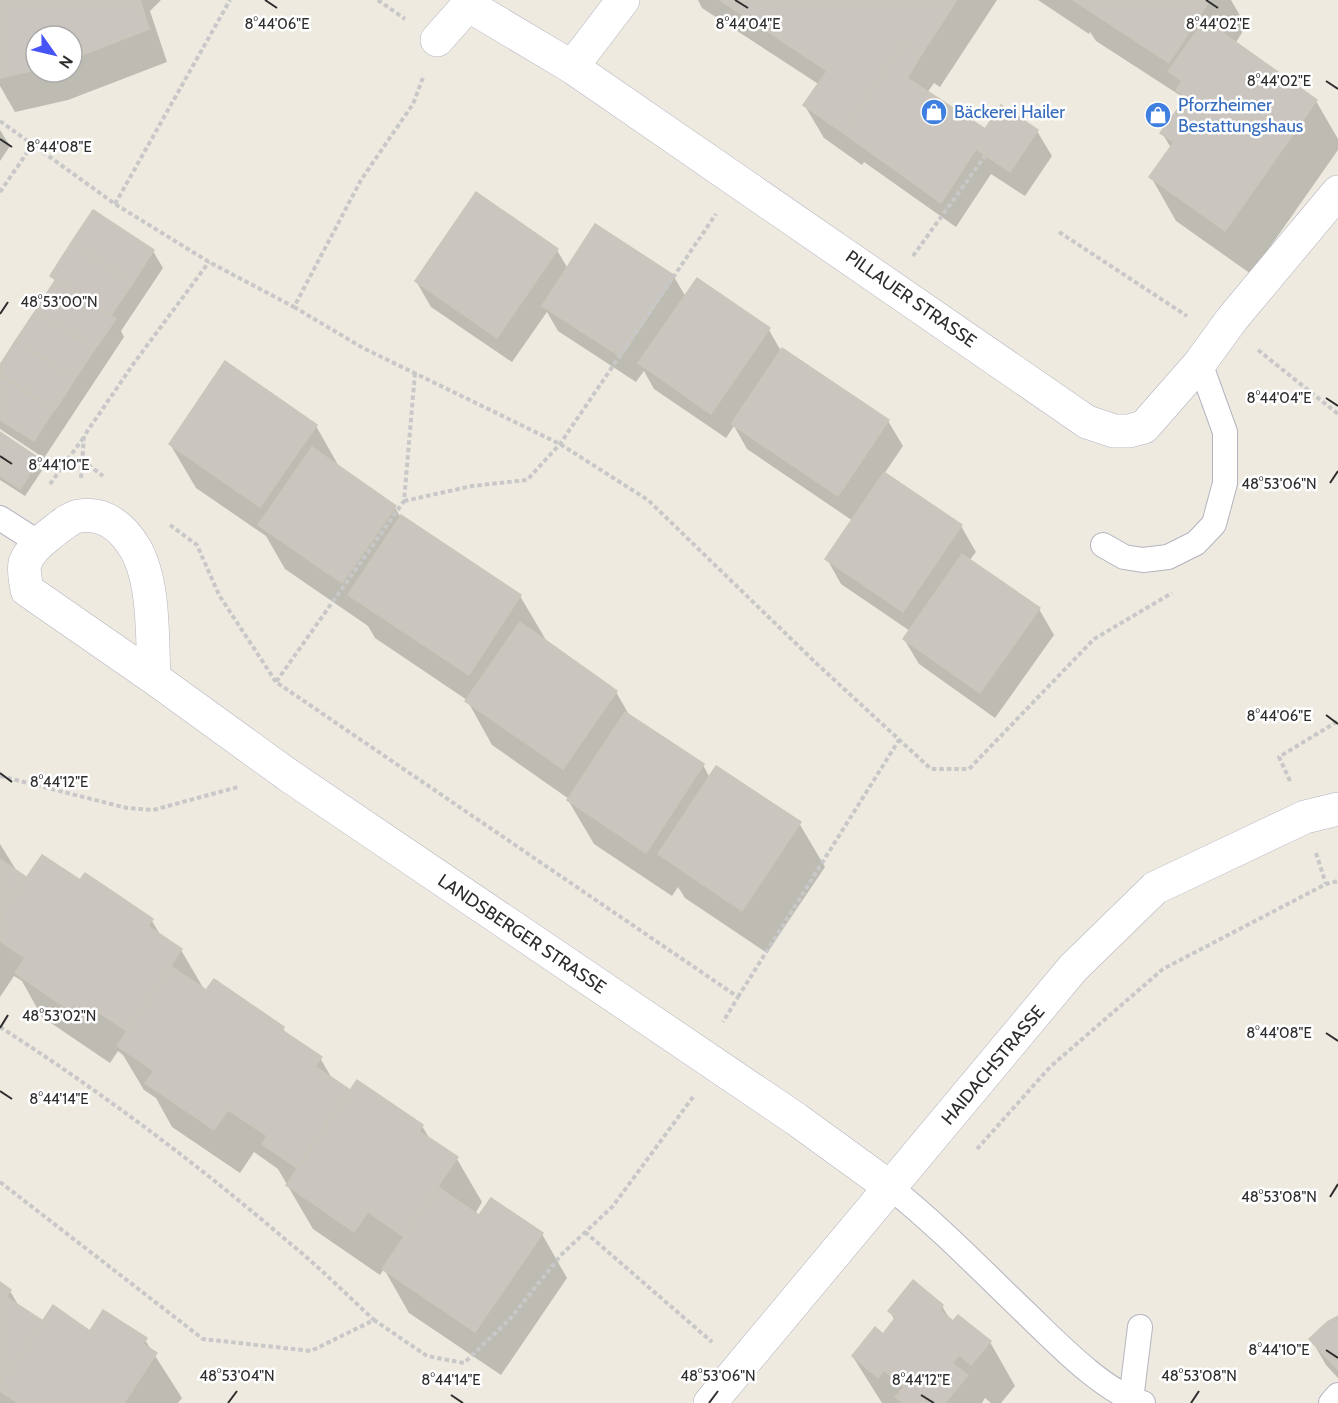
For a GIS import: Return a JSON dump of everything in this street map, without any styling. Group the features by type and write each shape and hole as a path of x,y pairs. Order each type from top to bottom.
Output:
{"street":[{"path":"572,68 623,0"},
{"name":"PILLAUER STRASSE","path":"438,40 468,5 572,68 1087,422 1114,431 1129,431 1144,427 1200,363 1232,320 1338,192"},
{"path":"79,516 106,518 123,530 136,550 145,573 149,597 154,678"},
{"name":"LANDSBERGER STRASSE","path":"79,516 58,528 39,543 25,563 27,590 288,775 711,1062 891,1188"},
{"name":"HAIDACHSTRASSE","path":"710,1403 1073,968 1155,888 1305,817 1338,809"}],"lane":[{"path":"1103,545 1124,557 1143,560 1168,557 1196,543 1214,524 1225,483 1225,432 1200,363"},
{"path":"0,518 39,543"},
{"path":"891,1188 921,1212 1080,1364 1137,1401"},
{"path":"1137,1401 1140,1327"},
{"path":"1331,1403 1338,1395"}],"path":[{"path":"115,204 230,0"},
{"path":"294,307 361,180 413,104 438,40"},
{"path":"0,122 115,204 209,262 294,307 363,348 560,444 648,500 931,769 969,769 1094,639 1160,602 1178,589"},
{"path":"0,192 33,144"},
{"path":"892,286 985,156"},
{"path":"404,501 472,486 527,480 560,444 738,181"},
{"path":"1059,232 1180,311"},
{"path":"79,516 84,436 134,363 209,262"},
{"path":"1232,320 1262,355 1338,414"},
{"path":"276,682 404,501 415,373"},
{"path":"82,460 108,480"},
{"path":"169,525 197,545 219,595 276,682 738,997"},
{"path":"0,1027 52,1060 192,1164 287,1240 374,1320 427,1356 464,1363 509,1320 562,1254 614,1206 691,1099 711,1062 738,997 898,740"},
{"path":"0,776 127,808 153,810 213,792 288,775"},
{"path":"974,1152 1050,1067 1163,969 1326,884 1338,881"},
{"path":"0,1182 203,1339 311,1351 374,1320"},
{"path":"585,1232 741,1366"}],"building":[{"path":"0,0 140,0 149,29 84,54 84,24 24,24 24,73 0,78"},
{"path":"720,0 957,0 921,55 904,44 843,133 803,105 827,71"},
{"path":"1073,0 1210,0 1169,63"},
{"path":"1205,20 1317,100 1225,231 1149,177 1174,142 1160,133 1186,98 1176,90 1182,81 1168,71"},
{"path":"904,44 921,55 907,78 985,129 1001,105 1038,130 1010,172 976,149 941,203 843,133"},
{"path":"476,192 558,249 497,338 415,281"},
{"path":"93,210 154,250 133,283 71,243"},
{"path":"595,224 675,276 621,357 542,306"},
{"path":"71,243 133,283 111,315 50,276"},
{"path":"697,278 770,328 711,414 638,363"},
{"path":"56,279 116,319 95,349 36,310"},
{"path":"36,310 95,349 75,379 16,340"},
{"path":"16,340 75,379 55,410 0,374 0,365"},
{"path":"782,348 889,420 838,496 731,424"},
{"path":"225,361 317,425 260,507 169,444"},
{"path":"0,375 54,410 34,441 0,420"},
{"path":"0,432 40,459 20,489 0,476"},
{"path":"312,447 396,506 342,583 258,525"},
{"path":"884,472 962,525 903,612 825,559"},
{"path":"401,515 521,595 469,675 348,595"},
{"path":"962,554 1040,608 980,693 903,639"},
{"path":"520,622 617,691 563,769 465,701"},
{"path":"625,712 704,764 646,853 567,800"},
{"path":"716,766 801,822 742,911 658,854"},
{"path":"42,855 80,880 85,873 153,919 148,926 182,949 127,1031 92,1008 84,1020 15,973 25,958 0,941 0,916"},
{"path":"0,859 26,877 0,916"},
{"path":"171,966 206,990 214,979 284,1027 282,1030 322,1057 315,1066 350,1090 297,1168 262,1144 267,1136 228,1110 214,1130 145,1083 154,1071 117,1046"},
{"path":"357,1080 423,1125 419,1131 458,1157 404,1237 368,1212 354,1232 286,1185"},
{"path":"438,1187 479,1215 491,1198 543,1233 475,1332 382,1269"},
{"path":"913,1280 943,1305 940,1310 953,1321 958,1315 991,1341 971,1365 959,1355 952,1363 968,1375 945,1403 903,1403 895,1397 904,1387 884,1370 878,1378 852,1356 875,1327 883,1334 896,1317 888,1311"},
{"path":"0,1282 11,1290 6,1297 43,1321 0,1385"},
{"path":"53,1305 90,1331 103,1310 147,1338 143,1344 157,1353 124,1403 18,1403 0,1391 0,1385"},
{"path":"1338,1316 1338,1370 1309,1339 1327,1322"}],"place":[{"name":"Bäckerei Hailer","path":"934,112"},
{"name":"Pforzheimer Bestattungshaus","path":"1158,115"}]}
